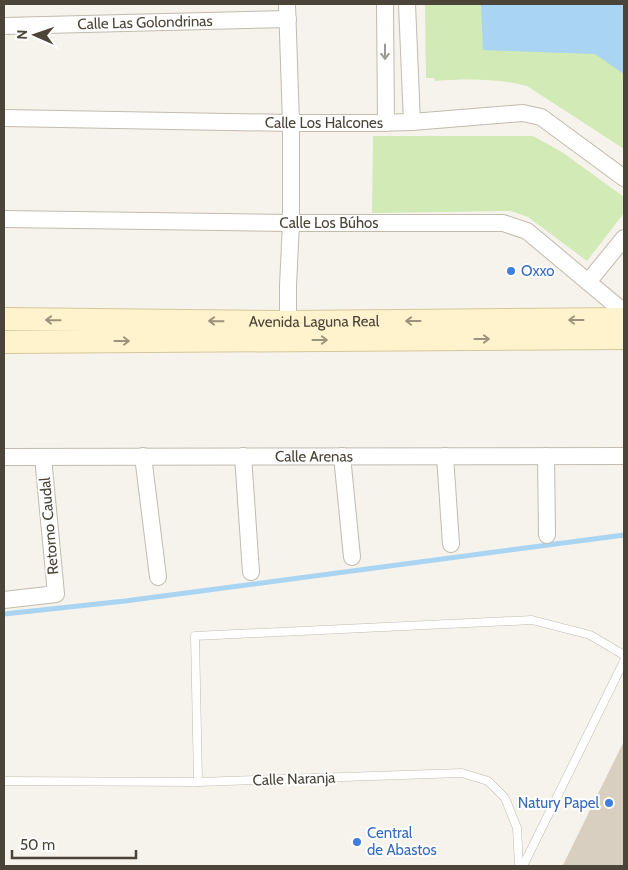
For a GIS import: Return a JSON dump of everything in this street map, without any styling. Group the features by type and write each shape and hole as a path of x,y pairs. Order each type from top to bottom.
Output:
{"street":[{"path":"385,4 386,123"},
{"path":"407,4 412,122"},
{"path":"288,11 291,123 288,331"},
{"name":"Calle Las Golondrinas","path":"4,26 288,11"},
{"name":"Calle Los Halcones","path":"4,118 386,123 523,113 541,117 624,178"},
{"name":"Calle Los Búhos","path":"4,219 291,223 503,223 527,232 624,312"},
{"path":"588,282 624,238"},
{"name":"Avenida Laguna Real","path":"4,319 288,331 624,338"},
{"name":"Avenida Laguna Real","path":"4,342 624,319"},
{"path":"143,456 158,577"},
{"path":"243,456 252,572"},
{"path":"342,456 352,557"},
{"path":"445,456 451,544"},
{"path":"546,456 548,535"},
{"name":"Calle Arenas","path":"4,457 624,456"},
{"name":"Retorno Caudal","path":"4,600 56,594 43,457"}],"lane":[{"path":"198,782 195,636 532,620 590,635 624,655"},
{"path":"521,866 624,661"},
{"name":"Calle Naranja","path":"4,781 198,782 462,773 488,781 505,798 517,828 521,866"}],"green space":[{"path":"425,4 624,4 624,149 527,86 493,80 435,81 434,78 426,78"},
{"path":"373,136 533,136 562,152 624,197 624,213 587,261 528,217 511,211 372,213"}],"water":[{"path":"481,4 624,4 624,74 595,54 483,50"}],"building":[{"name":"Natury Papel","path":"624,741 624,866 565,866 563,865"}],"waterway":[{"path":"4,614 125,601 624,535"}],"place":[{"name":"Oxxo","path":"511,271"},
{"name":"Natury Papel","path":"609,803"},
{"name":"Central de Abastos","path":"357,842"}]}
